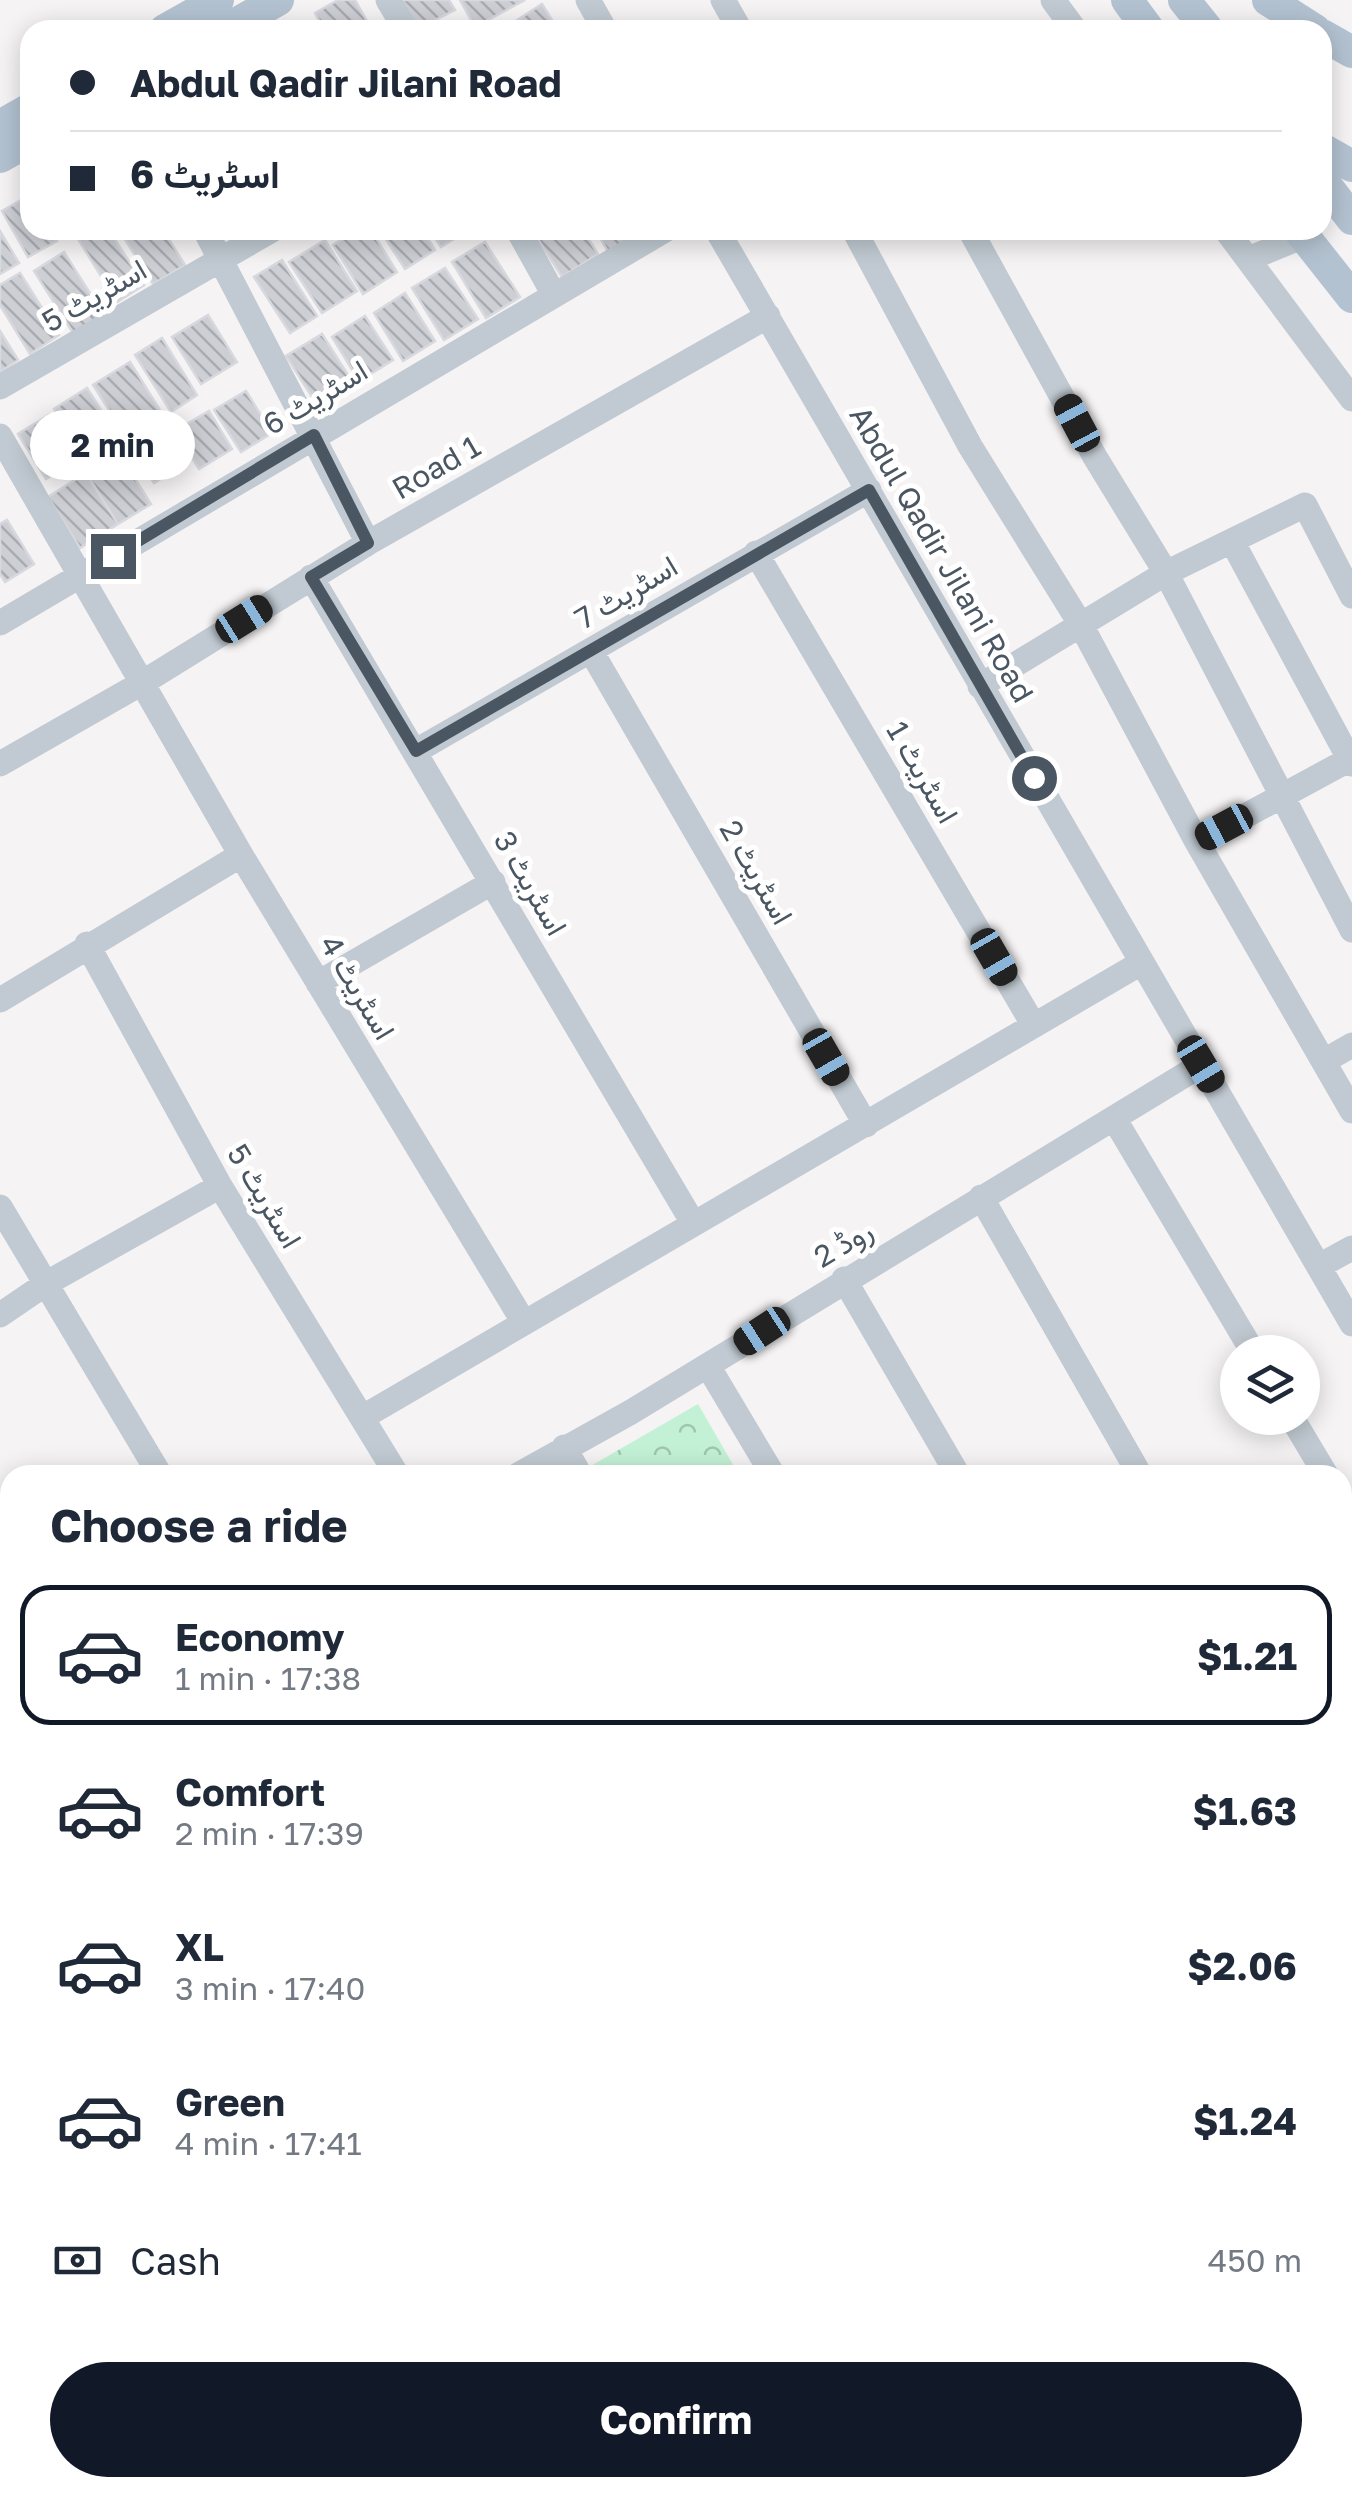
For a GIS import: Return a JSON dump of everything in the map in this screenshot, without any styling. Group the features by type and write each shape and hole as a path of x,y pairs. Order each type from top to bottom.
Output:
{"main road":[{"path":"184,16 218,0"},
{"path":"243,20 278,0"},
{"path":"1184,0 1200,20"},
{"path":"1268,0 1299,20"},
{"path":"1332,193 1352,219"},
{"path":"1307,240 1352,297"}],"street":[{"path":"210,240 368,543"},
{"name":"اسٹریٹ 5","path":"0,387 255,240"},
{"path":"523,240 552,293"},
{"name":"اسٹریٹ 6","path":"0,623 647,240"},
{"name":"Abdul Qadir Jilani Road","path":"723,240 1352,1324"},
{"path":"859,240 970,446 1082,626 1197,842 1352,1111"},
{"path":"976,240 1095,457 1166,573 1279,797 1352,930"},
{"path":"1234,240 1352,400"},
{"path":"1248,259 1287,240"},
{"name":"Road 1","path":"0,764 142,683 368,543 768,316"},
{"path":"0,436 142,683"},
{"name":"اسٹریٹ 7","path":"416,751 869,490"},
{"path":"980,686 1166,573 1305,505 1352,596"},
{"path":"1197,842 1351,761 1233,542"},
{"name":"اسٹریٹ 1","path":"756,553 1033,1024"},
{"name":"اسٹریٹ 3","path":"311,577 693,1223"},
{"name":"اسٹریٹ 2","path":"591,651 866,1125"},
{"name":"اسٹریٹ 4","path":"142,683 240,855 523,1321"},
{"path":"0,1000 240,855"},
{"path":"318,983 493,882"},
{"name":"اسٹریٹ 5","path":"88,944 220,1186 391,1465"},
{"path":"363,1417 1141,963"},
{"path":"1324,1061 1352,1045"},
{"name":"روڈ 2","path":"534,1465 708,1366 844,1279 1115,1120 1201,1064"},
{"path":"1115,1120 1243,1335"},
{"path":"0,1315 220,1186"},
{"path":"981,1196 1134,1465"},
{"path":"0,1207 154,1465"},
{"path":"1321,1266 1352,1248"},
{"path":"844,1279 952,1465"},
{"path":"708,1366 766,1465"},
{"path":"1302,1435 1320,1465"},
{"path":"564,1447 574,1465"}],"green space":[{"path":"698,1404 733,1465 592,1465"}],"building":[{"path":"338,0 355,0 366,20 319,20 315,13"},
{"path":"397,0 449,0 455,10 435,20 409,20"},
{"path":"460,0 525,0 488,20 471,20"},
{"path":"542,4 552,20 517,20"},
{"path":"20,201 20,240 57,241 28,257 2,211"},
{"path":"0,231 19,263 0,274"},
{"path":"79,240 115,240 144,285 117,302"},
{"path":"125,240 169,240 185,265 153,284"},
{"path":"325,240 357,291 322,313 289,262"},
{"path":"341,240 377,240 397,272 363,294 333,245"},
{"path":"386,240 429,240 435,250 405,269"},
{"path":"538,240 589,240 598,254 562,277"},
{"path":"601,240 630,240 608,252"},
{"path":"485,242 520,297 486,318 452,262"},
{"path":"64,252 105,317 75,336 34,271"},
{"path":"282,260 317,316 290,333 254,277"},
{"path":"445,268 478,319 444,340 412,288"},
{"path":"20,273 59,335 30,354 0,305 0,285"},
{"path":"405,293 435,341 403,361 374,313"},
{"path":"208,315 237,362 201,384 172,337"},
{"path":"365,316 393,360 359,381 332,337"},
{"path":"0,331 18,360 0,372"},
{"path":"322,334 355,386 319,408 286,356"},
{"path":"162,338 197,395 171,412 135,355"},
{"path":"130,362 160,410 123,432 93,385"},
{"path":"87,388 115,432 82,453 54,409"},
{"path":"246,391 272,433 241,452 214,410"},
{"path":"209,411 232,449 199,469 175,431"},
{"path":"49,415 77,460 46,479 18,434"},
{"path":"164,427 186,463 154,483 131,447"},
{"path":"123,459 151,504 118,524 90,480"},
{"path":"86,473 118,524 80,548 48,497"},
{"path":"7,520 34,564 5,582 0,574 0,524"}],"route":[{"path":"113,556 314,435 368,543 311,577 416,751 869,490 1034,778"}]}
